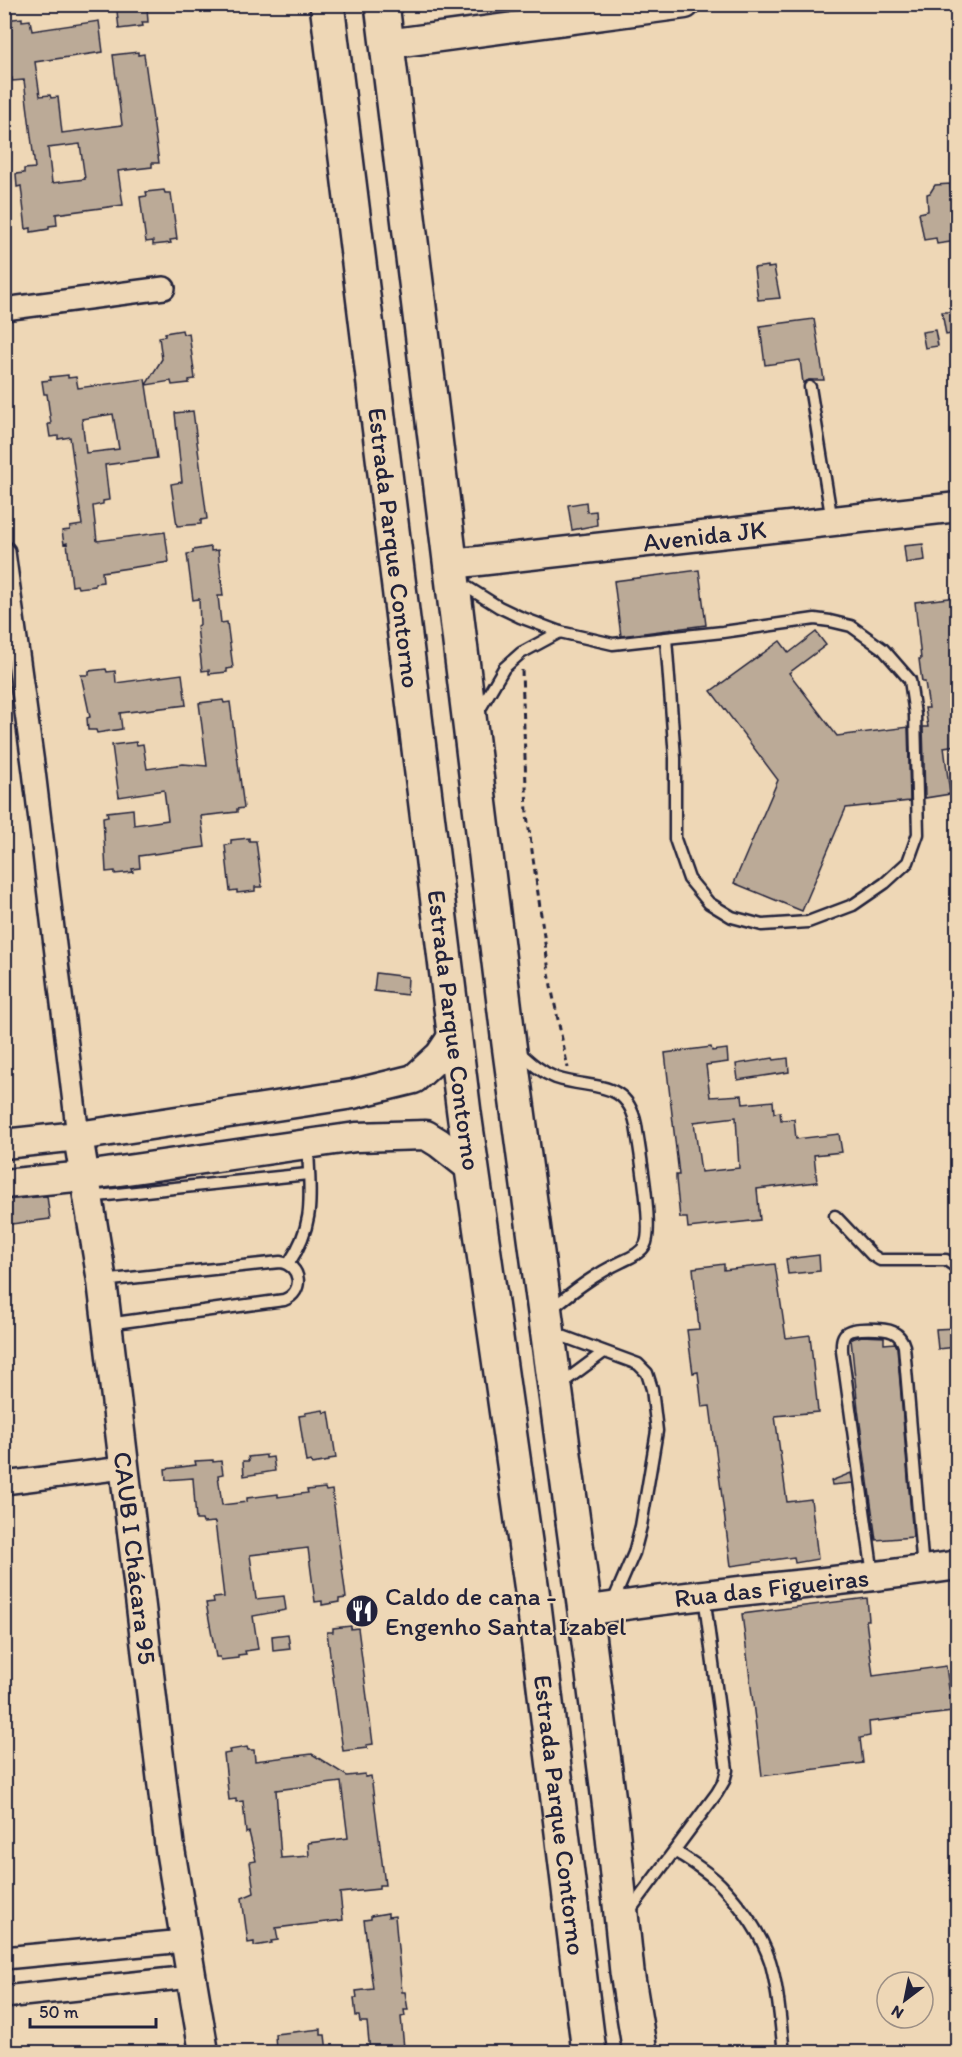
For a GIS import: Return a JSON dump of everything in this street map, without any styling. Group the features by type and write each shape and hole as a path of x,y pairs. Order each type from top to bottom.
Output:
{"highway":[{"name":"Estrada Parque Contorno","path":"327,4 454,1034 534,1605 589,2052"},
{"name":"Estrada Parque Contorno","path":"382,4 509,1044 555,1389 598,1609 611,1817 621,1922 640,2052"},
{"path":"534,1605 548,1618 558,1621 568,1620 598,1609"},
{"path":"563,1838 571,1827 583,1819 596,1816 611,1817"}],"street":[{"path":"387,44 685,4"},
{"path":"4,309 164,288"},
{"name":"Avenida JK","path":"453,571 832,521 957,507"},
{"path":"4,552 11,648 78,1136"},
{"path":"4,1144 78,1136 353,1094 414,1079 440,1055 454,1034"},
{"path":"353,1094 356,1137"},
{"path":"302,1102 308,1145"},
{"path":"4,1184 86,1187 356,1137 426,1135 472,1169"},
{"name":"CAUB I Chácara 95","path":"78,1136 102,1281 170,1849 204,2052"},
{"path":"4,1483 123,1468"},
{"name":"Rua das Figueiras","path":"598,1609 704,1595 873,1578 957,1565"},
{"path":"4,1958 184,1941"},
{"path":"4,1996 190,1977"}],"lane":[{"path":"810,387 832,521"},
{"path":"453,571 499,608 560,632 613,644 815,619 851,626 883,649 910,680 915,715 918,834 908,862 885,883 853,905 808,922 762,925 732,917 709,903 689,879 675,839 675,758 666,638"},
{"path":"471,724 504,668 521,653 560,632"},
{"path":"509,1044 538,1070 570,1082 592,1084 615,1090 628,1103 634,1114 648,1226 646,1245 634,1256 582,1284 547,1322 604,1352 638,1364 647,1373 652,1389 657,1431 642,1526 634,1553 598,1609"},
{"path":"289,1263 300,1246 309,1215 308,1145"},
{"path":"86,1187 308,1174"},
{"path":"835,1216 872,1255 880,1260 946,1260 956,1267 957,1271"},
{"path":"102,1281 280,1262 289,1263 297,1276 296,1291 284,1300 107,1324"},
{"path":"873,1578 842,1351 842,1341 850,1330 884,1329 901,1338 904,1346 923,1570"},
{"path":"555,1389 604,1352"},
{"path":"621,1922 717,1793 727,1770 704,1595"},
{"path":"675,1851 718,1883 743,1911 759,1938 770,1961 784,2052"}],"path":[{"path":"521,653 527,815 551,986 570,1082"}],"building":[{"path":"144,4 144,7 147,7 148,22 142,22 143,26 119,29 117,11 119,6"},
{"path":"22,18 22,21 30,20 32,31 99,21 103,52 35,62 40,96 58,97 62,133 122,125 113,55 138,52 138,55 144,54 159,163 152,163 152,167 118,171 123,205 56,214 57,225 49,226 49,229 31,232 31,228 26,229 21,186 17,187 16,174 24,173 24,169 35,168 24,80 4,79 4,20","holes":["80,144 85,179 52,183 48,148"]},
{"path":"950,184 952,208 957,207 957,241 937,244 936,238 924,240 919,213 928,211 927,194 935,185"},
{"path":"164,190 165,193 171,193 177,239 170,240 171,243 153,245 153,241 146,242 140,197 147,196 146,192"},
{"path":"768,266 768,268 774,267 780,298 758,300 754,268"},
{"path":"942,312 957,312 957,333 946,335"},
{"path":"814,319 824,380 809,380 803,383 800,360 765,365 760,326"},
{"path":"182,330 183,334 189,333 195,379 189,380 189,383 172,385 171,381 146,385 162,359 159,337 165,336 165,333"},
{"path":"935,330 938,346 925,348 922,332"},
{"path":"68,375 68,378 76,377 78,388 145,379 157,458 105,465 109,500 93,506 97,541 165,532 169,562 102,572 103,582 95,583 95,586 78,588 77,585 72,586 67,543 64,544 62,531 82,525 70,437 58,439 58,436 50,437 48,424 51,424 47,394 44,394 42,381 51,380 50,377","holes":["113,414 119,449 86,453 82,419"]},
{"path":"193,411 207,519 201,520 201,524 177,526 171,484 182,482 175,413"},
{"path":"586,502 587,512 596,511 597,525 572,530 568,505"},
{"path":"923,544 925,560 906,563 904,546"},
{"path":"211,547 211,551 218,550 223,596 218,596 221,623 227,622 233,668 227,669 227,672 209,674 209,670 202,671 197,626 200,625 199,599 193,600 187,554 193,553 193,550"},
{"path":"699,570 706,625 621,636 614,581"},
{"path":"957,597 957,657 955,660 957,700 952,701 957,745 944,747 950,794 925,798 923,727 928,727 925,708 929,708 920,667 915,602"},
{"path":"816,632 826,645 789,673 837,736 908,727 910,801 846,808 802,911 734,883 778,780 711,691 780,641 789,653"},
{"path":"106,669 107,672 115,671 116,683 182,674 186,705 120,713 122,729 97,733 96,730 88,730 87,718 90,717 81,675 89,675 89,671"},
{"path":"223,700 224,703 230,702 244,808 237,809 237,812 201,816 205,847 139,856 140,868 132,869 133,872 115,874 115,871 106,872 103,817 108,816 107,812 133,809 134,825 168,820 164,790 119,797 112,745 136,742 137,745 143,744 147,769 183,764 207,766 199,703"},
{"path":"249,838 249,841 256,841 262,887 255,887 255,891 237,893 237,890 230,891 225,845 231,844 231,840"},
{"path":"376,973 408,977 407,995 374,991"},
{"path":"711,1047 712,1051 727,1049 728,1062 706,1065 710,1097 742,1095 743,1104 773,1101 774,1113 780,1112 781,1120 794,1119 796,1139 839,1134 842,1152 814,1155 817,1182 757,1189 760,1220 688,1228 687,1218 680,1218 676,1179 676,1175 679,1175 665,1053","holes":["736,1117 739,1168 701,1172 694,1122"]},
{"path":"773,1058 774,1060 788,1058 789,1072 738,1080 736,1064"},
{"path":"47,1196 50,1219 4,1225 4,1200"},
{"path":"819,1255 820,1271 788,1274 786,1259"},
{"path":"724,1264 724,1270 775,1264 786,1338 810,1335 818,1412 775,1416 787,1502 811,1499 818,1559 795,1563 794,1557 731,1566 710,1406 702,1407 698,1372 693,1373 687,1330 699,1329 693,1268"},
{"path":"955,1328 957,1347 938,1349 936,1329"},
{"path":"862,1336 884,1337 884,1344 895,1343 897,1347 913,1537 876,1540 851,1339"},
{"path":"323,1410 324,1413 329,1412 336,1458 312,1464 311,1461 306,1462 299,1416"},
{"path":"266,1455 266,1458 273,1457 275,1471 244,1476 243,1461 249,1461 248,1457"},
{"path":"213,1460 213,1462 221,1461 223,1474 218,1475 222,1505 247,1502 247,1498 278,1494 278,1497 325,1488 326,1491 332,1490 346,1598 339,1599 339,1602 322,1605 322,1601 315,1602 308,1548 250,1555 256,1599 284,1596 286,1610 253,1616 258,1649 245,1651 246,1654 238,1655 238,1658 221,1660 220,1657 216,1657 206,1603 214,1602 213,1598 224,1597 215,1522 203,1523 202,1520 196,1520 193,1478 166,1480 165,1469 196,1465 195,1461"},
{"path":"851,1473 853,1483 832,1485 831,1481"},
{"path":"867,1598 869,1620 866,1620 873,1676 946,1666 952,1712 869,1722 870,1736 860,1738 863,1763 762,1776 742,1614"},
{"path":"351,1626 351,1629 358,1628 373,1744 366,1745 367,1748 343,1751 327,1632 333,1632 333,1628"},
{"path":"288,1634 290,1649 273,1651 272,1636"},
{"path":"247,1747 248,1750 254,1750 255,1761 312,1754 347,1776 365,1774 365,1777 371,1776 385,1885 379,1885 379,1889 340,1893 343,1920 276,1928 278,1940 254,1946 254,1942 248,1943 242,1898 254,1893 250,1862 256,1861 249,1832 246,1833 243,1801 229,1800 224,1754 230,1753 229,1750","holes":["341,1782 348,1838 308,1843 309,1856 281,1858 276,1790"]},
{"path":"388,1913 388,1917 395,1916 402,1992 405,1992 408,2010 404,2010 405,2016 401,2017 404,2048 400,2049 400,2052 370,2052 367,2022 360,2022 359,2016 356,2016 354,1998 357,1998 356,1991 373,1989 364,1920 371,1919 371,1916"},
{"path":"321,2029 321,2035 325,2035 327,2052 276,2052 275,2034"}],"place":[{"name":"Caldo de cana - Engenho Santa Izabel","path":"362,1611"}]}
